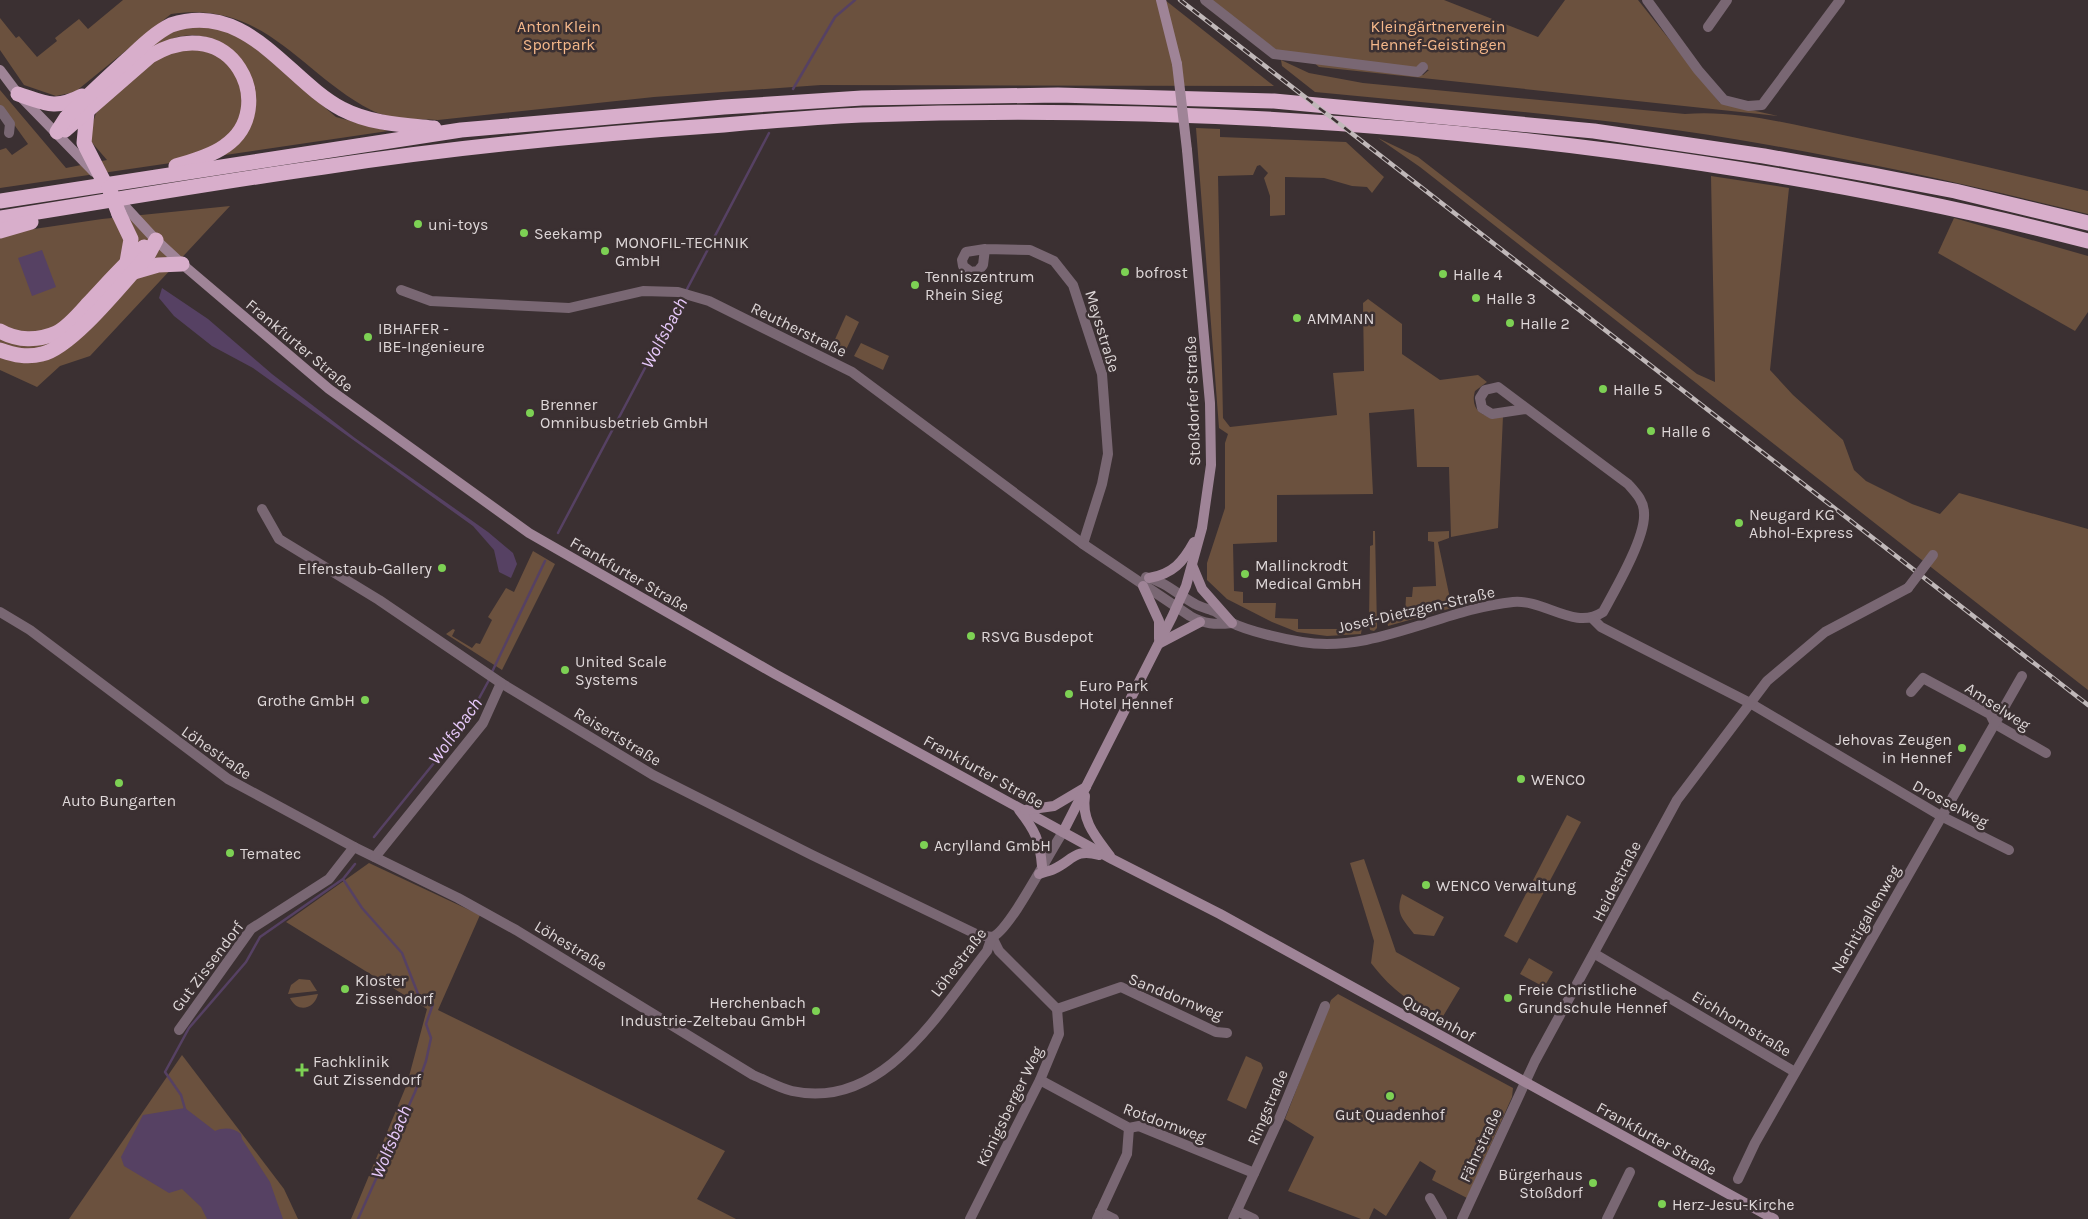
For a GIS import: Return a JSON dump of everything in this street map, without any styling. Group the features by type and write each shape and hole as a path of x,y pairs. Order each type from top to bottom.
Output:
{"highway":[{"path":"57,132 60,124 94,90 155,34 187,19 208,17 236,23 262,38 325,98 342,109 388,124 461,130"},
{"path":"57,132 64,130 87,112 150,56 165,47 180,42 206,43 218,48 238,66 244,79 248,107 241,130 226,146 191,162 126,181"},
{"path":"18,94 52,105 60,105 66,104 94,90"},
{"path":"0,200 461,130 724,106 862,98 1058,95 1274,101 1594,131 1764,156 1955,191 2088,223"},
{"path":"0,350 28,356 43,354 58,347 74,334 130,267 131,240 125,214 93,168 84,143 87,112"},
{"path":"0,218 108,190 608,133 858,115 1072,113 1285,120 1540,142 1678,160 1863,191 1963,211 2088,242"},
{"path":"0,231 108,190"},
{"path":"0,331 8,336 24,339 39,338 57,333 130,267 148,255 156,240"},
{"path":"130,267 182,264"}],"main road":[{"name":"Stoßdorfer Straße","path":"1063,832 1176,608 1192,565 1202,528 1211,465 1211,419 1187,150 1177,64 1161,0"},
{"path":"0,70 18,94 93,168"},
{"name":"Frankfurter Straße","path":"125,214 329,389 529,533 758,665 1112,859 1200,904 1336,978"},
{"path":"1200,622 1159,643 1160,621 1146,582 1162,576 1183,561 1202,528"},
{"path":"1192,565 1202,589 1232,623"},
{"path":"1019,808 1036,810 1054,806 1086,787"},
{"path":"1086,787 1084,807 1089,827 1112,859"},
{"path":"1019,808 1036,834 1041,846 1040,870 1055,868 1077,854 1091,853 1112,859"},
{"name":"Quadenhof","path":"1336,978 1526,1083"},
{"name":"Frankfurter Straße","path":"1526,1083 1774,1219"}],"street":[{"path":"1205,0 1274,54 1418,72 1423,66"},
{"path":"1647,0 1698,70 1724,100 1748,106 1762,104 1840,0"},
{"path":"1708,27 1727,0"},
{"path":"0,110 10,124 9,133"},
{"name":"Meysstraße","path":"985,249 1020,248 1054,261 1073,285 1081,306 1102,374 1108,454 1102,484 1083,544"},
{"name":"Reutherstraße","path":"401,290 431,301 569,308 644,291 678,292 708,300 852,372 1083,544 1126,572 1146,582 1176,608 1200,622"},
{"path":"1525,408 1628,484 1641,499 1644,525 1638,540 1603,612 1592,619 1602,627 1750,704"},
{"name":"Reisertstraße","path":"262,508 279,539 379,600 494,679 653,775 978,935 992,937"},
{"name":"Heidestraße","path":"1526,1083 1539,1053 1595,954 1677,800 1767,681 1825,632 1908,588 1933,555"},
{"name":"Reutherstraße","path":"1146,582 1165,583 1181,595"},
{"name":"Josef-Dietzgen-Straße","path":"1181,595 1232,623 1300,642 1322,645 1353,643 1482,608 1514,602 1547,608 1577,620 1592,619"},
{"name":"Löhestraße","path":"0,612 30,630 212,769 257,796 374,858 516,930 753,1075 791,1091 821,1094 853,1087 880,1073 906,1053 987,952 992,937 1000,932 1063,832"},
{"path":"1200,622 1214,625 1232,623"},
{"name":"Nachtigallenweg","path":"1738,1179 1755,1143 1795,1072 2022,676"},
{"name":"Amselweg","path":"1911,692 1923,678 1990,714 1995,724 2046,753"},
{"path":"374,858 482,723 494,679"},
{"name":"Drosselweg","path":"1750,704 1941,816 2009,850"},
{"name":"Gut Zissendorf","path":"179,1030 250,929 329,879 354,847"},
{"path":"992,937 999,951 1057,1009"},
{"name":"Eichhornstraße","path":"1595,954 1795,1072"},
{"name":"Sanddornweg","path":"1057,1009 1121,987 1216,1032 1227,1033"},
{"name":"Ringstraße","path":"1235,1215 1325,1006"},
{"name":"Königsberger Weg","path":"970,1219 1040,1080 1059,1034 1057,1009"},
{"name":"Rotdornweg","path":"1040,1080 1129,1128 1139,1126 1254,1174"},
{"name":"Fährstraße","path":"1462,1219 1526,1083"},
{"path":"1114,1219 1099,1216 1127,1154 1129,1128"},
{"path":"1607,1219 1630,1172"},
{"path":"1430,1198 1442,1219"},
{"path":"1235,1215 1254,1219"}],"green space":[{"name":"Anton Klein Sportpark","path":"123,0 1165,0 1274,86 821,85 654,97 438,120 387,116 371,110 346,95 280,43 257,28 232,18 204,13 171,14 75,92 56,96 24,85 0,50 0,18 16,38 19,36 37,57 57,41 55,38 79,19 88,29"},
{"name":"Kleingärtnerverein Hennef-Geistingen","path":"1211,0 1444,0 1538,37 1565,0 1638,0 1720,103 1778,116 1319,67 1312,61 1423,75 1429,70 1279,52"},
{"path":"192,25 233,29 336,117 388,131 0,188 0,150 6,148 12,155 28,144 0,105 0,90 66,168 107,160 88,138 96,113 149,62 206,37 197,35 180,36 165,42 143,56 165,36"},
{"path":"1281,60 1309,73 1363,83 1685,114 1725,114 1784,122 2088,191 2088,214 1889,168 1809,152 1656,127 1315,92 1282,66"},
{"path":"1196,128 1220,129 1220,137 1346,142 1384,177 1372,193 1367,187 1352,186 1324,178 1285,177 1285,215 1270,216 1270,196 1264,178 1268,173 1260,165 1257,166 1253,175 1218,176 1223,418 1230,427 1337,415 1333,373 1364,371 1363,303 1368,299 1402,324 1402,354 1440,380 1478,375 1487,382 1475,391 1474,404 1476,409 1490,417 1503,416 1498,528 1451,537 1449,467 1417,467 1414,409 1369,413 1373,494 1277,495 1277,542 1233,544 1234,591 1243,592 1243,603 1276,603 1275,618 1298,619 1298,629 1355,629 1360,625 1362,627 1361,634 1327,636 1297,632 1272,622 1227,599 1207,580 1207,563 1225,508 1225,443 1228,434 1219,428"},
{"path":"1378,138 1418,157 1697,374 1715,382 1711,176 1789,188 1770,370 1793,395 1843,440 1854,470 1866,481 1912,504 1940,514 1959,493 2088,529 2088,690 1420,167"},
{"path":"230,206 90,356 60,366 37,387 0,370 0,234 102,219"},
{"path":"1954,218 2088,256 2088,312 2075,331 1938,253"},
{"path":"846,315 859,322 845,352 832,346"},
{"path":"861,343 889,356 883,370 854,356"},
{"path":"1373,531 1375,531 1377,628 1374,631 1370,630 1369,624 1370,546 1373,545"},
{"path":"1449,531 1449,538 1438,542 1452,608 1388,626 1386,616 1405,614 1406,597 1412,597 1413,587 1436,586 1434,542 1428,541 1428,532"},
{"path":"533,551 555,564 502,670 446,634 453,629 455,630 452,636 472,648 476,643 480,644 492,620 488,617 506,588 514,592"},
{"path":"1567,815 1581,822 1517,943 1504,936"},
{"path":"1364,859 1396,952 1460,988 1442,1018 1395,989 1371,963 1374,941 1350,863"},
{"path":"369,863 480,915 438,1010 725,1151 697,1199 736,1219 351,1219 407,1084 427,1009 286,922"},
{"path":"1402,894 1444,917 1434,936 1414,934 1401,916 1399,907"},
{"path":"1529,958 1553,972 1544,987 1520,974"},
{"path":"299,979 310,980 317,991 288,994 291,985"},
{"path":"318,994 313,1003 305,1008 297,1006 290,998"},
{"path":"1338,994 1513,1088 1512,1097 1467,1198 1432,1180 1436,1171 1420,1161 1386,1216 1374,1208 1369,1219 1361,1219 1288,1191 1314,1137 1285,1119 1331,1000"},
{"path":"182,1055 284,1189 298,1219 69,1219"},
{"path":"1246,1056 1261,1063 1263,1068 1246,1109 1227,1100"}],"shaded area":[{"path":"42,250 56,287 32,296 18,258"},
{"path":"162,288 208,319 272,374 355,438 488,532 513,553 517,564 511,578 499,572 494,550 473,526 253,368 212,346 174,316 159,298"},
{"path":"185,1108 215,1131 229,1129 241,1134 242,1139 270,1182 283,1219 207,1219 201,1207 182,1189 169,1193 124,1166 121,1157 143,1115"}],"waterway":[{"name":"Wolfsbach","path":"793,89 835,17 855,0"},
{"name":"Wolfsbach","path":"686,291 769,133"},
{"name":"Wolfsbach","path":"558,533 683,296"},
{"name":"Wolfsbach","path":"492,672 545,561"},
{"name":"Wolfsbach","path":"374,837 464,726 489,680"},
{"name":"Wolfsbach","path":"355,864 343,879 362,908 402,953 418,994 433,1004 426,1024 431,1038 426,1061 415,1092 358,1219"},
{"path":"185,1109 181,1095 165,1072 189,1028 246,962 260,937 343,879"}],"railway":[{"path":"1180,0 2088,705"}],"place":[{"name":"uni-toys","path":"418,224"},
{"name":"Seekamp","path":"524,233"},
{"name":"MONOFIL-TECHNIK GmbH","path":"605,251"},
{"name":"bofrost","path":"1125,272"},
{"name":"Halle 4","path":"1443,274"},
{"name":"Tenniszentrum Rhein Sieg","path":"915,285"},
{"name":"Halle 3","path":"1476,298"},
{"name":"AMMANN","path":"1297,318"},
{"name":"Halle 2","path":"1510,323"},
{"name":"IBHAFER - IBE-Ingenieure","path":"368,337"},
{"name":"Halle 5","path":"1603,389"},
{"name":"Brenner Omnibusbetrieb GmbH","path":"530,413"},
{"name":"Halle 6","path":"1651,431"},
{"name":"Neugard KG Abhol-Express","path":"1739,523"},
{"name":"Elfenstaub-Gallery","path":"442,568"},
{"name":"Mallinckrodt Medical GmbH","path":"1245,574"},
{"name":"RSVG Busdepot","path":"971,636"},
{"name":"United Scale Systems","path":"565,670"},
{"name":"Euro Park Hotel Hennef","path":"1069,694"},
{"name":"Grothe GmbH","path":"365,700"},
{"name":"Jehovas Zeugen in Hennef","path":"1962,748"},
{"name":"WENCO","path":"1521,779"},
{"name":"Auto Bungarten","path":"119,783"},
{"name":"Acrylland GmbH","path":"924,845"},
{"name":"Tematec","path":"230,853"},
{"name":"WENCO Verwaltung","path":"1426,885"},
{"name":"Kloster Zissendorf","path":"345,989"},
{"name":"Freie Christliche Grundschule Hennef","path":"1508,998"},
{"name":"Herchenbach Industrie-Zeltebau GmbH","path":"816,1011"},
{"name":"Fachklinik Gut Zissendorf","path":"302,1070"},
{"name":"Gut Quadenhof","path":"1390,1096"},
{"name":"Bürgerhaus Stoßdorf","path":"1593,1183"},
{"name":"Herz-Jesu-Kirche","path":"1662,1204"}]}
